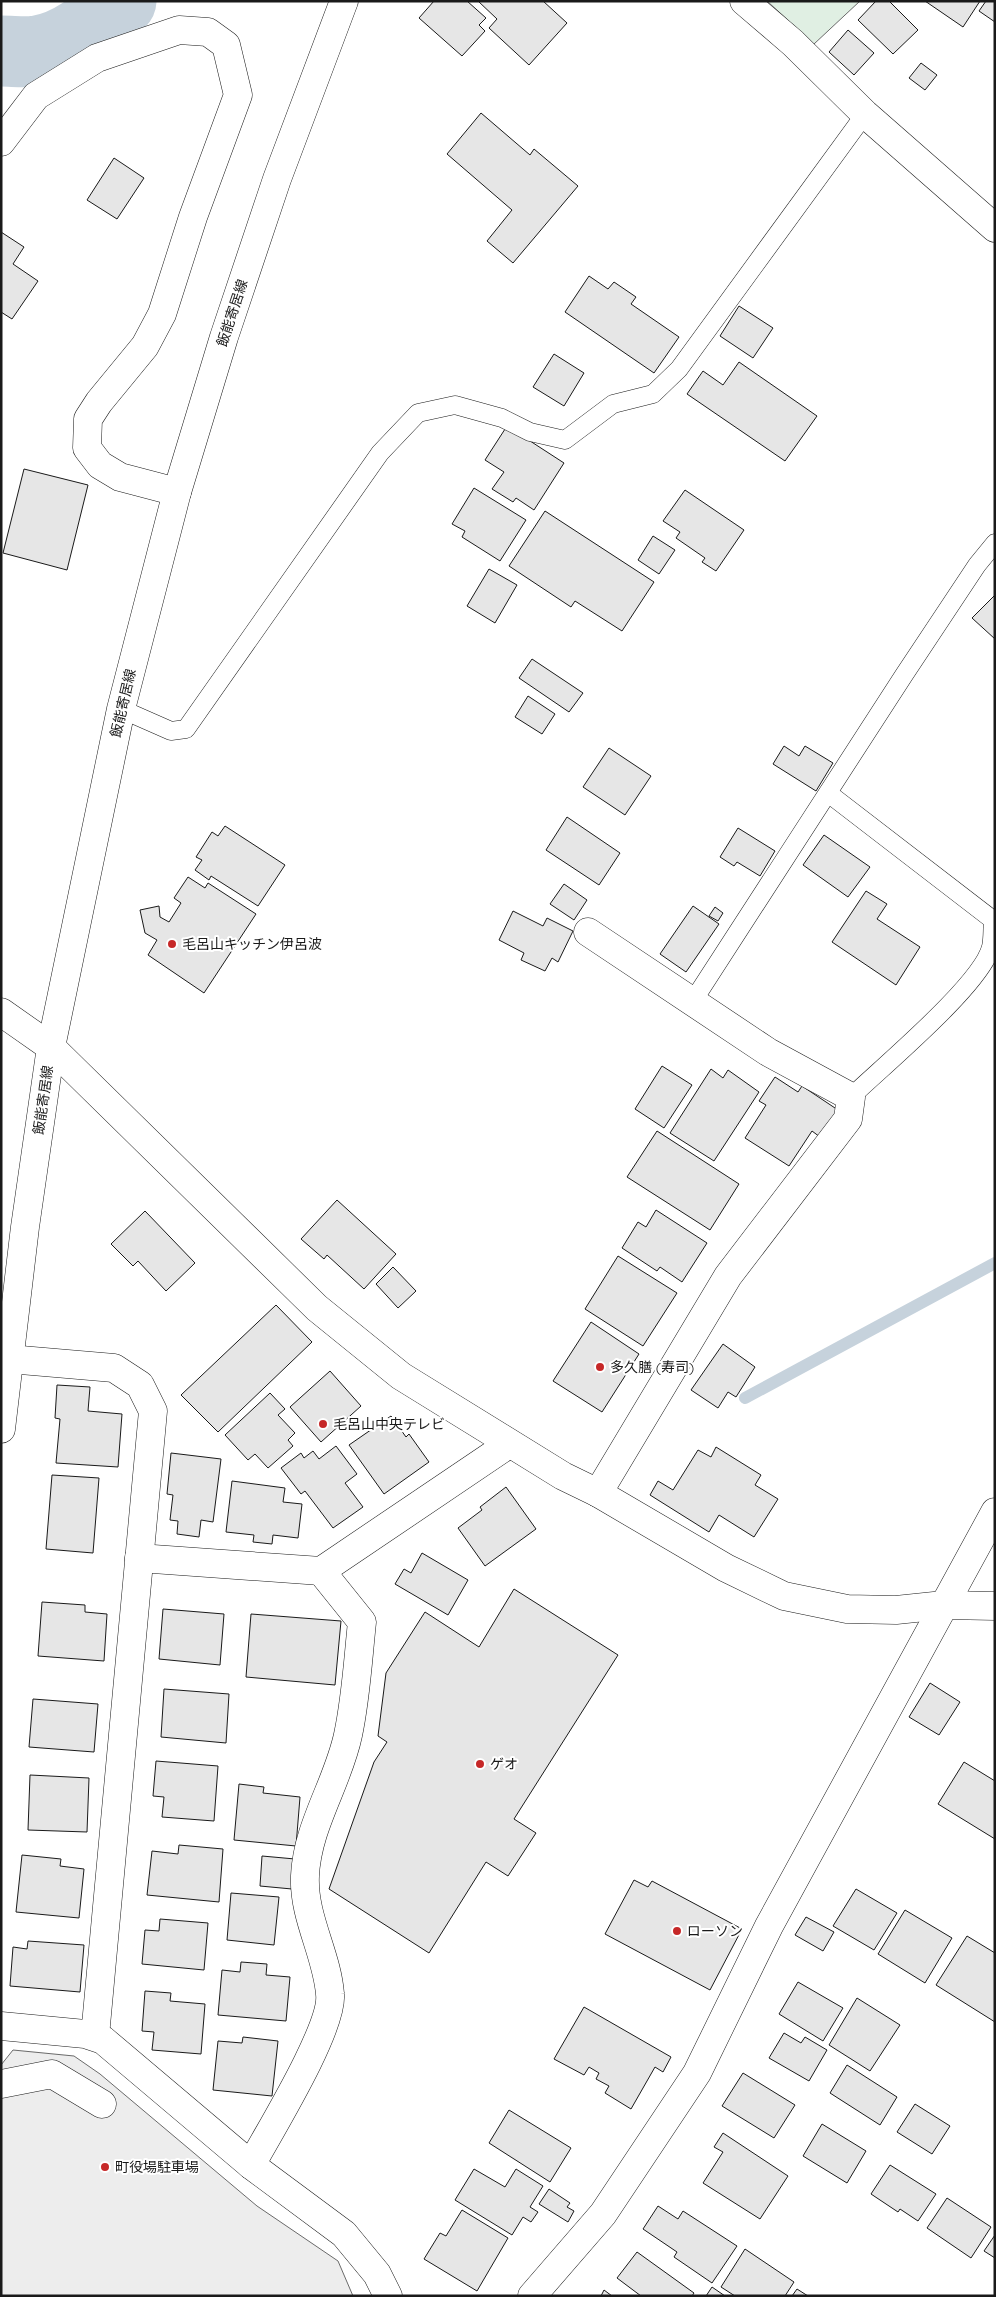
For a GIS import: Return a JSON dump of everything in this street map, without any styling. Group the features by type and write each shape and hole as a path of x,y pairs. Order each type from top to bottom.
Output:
{"street":[{"name":"飯能寄居線","path":"1,1429 51,1047 121,708 177,492 224,337 259,231 344,1"},
{"path":"744,1 793,43 865,114 995,228"},
{"path":"1,142 36,96 97,58 179,30 208,32 226,45 238,95 193,217 162,314 145,346 88,419 87,448 100,465 120,477 177,492"},
{"path":"588,932 768,1052 850,1097 848,1119 728,1276 598,1493"},
{"path":"1,1012 51,1047 317,1308 401,1376 509,1444 563,1476 598,1493 726,1568 784,1596 847,1609 896,1610 944,1605 995,1606"},
{"path":"9,1359 114,1368 140,1385 153,1411 96,2036"},
{"path":"139,1558 320,1571 509,1444"},
{"path":"532,2296 603,2214 697,2073 769,1926 995,1512"},
{"path":"251,2165 309,2058 324,2024 331,1996 309,1913 305,1876 311,1841 348,1736 362,1622 320,1571"},
{"path":"1,2026 96,2036 103,2040 251,2165 344,2234 377,2274 388,2296"},
{"path":"1,2084 52,2074 102,2104"}],"lane":[{"path":"121,708 171,731 186,729 380,453 418,413 455,405 502,418 530,432 565,440 613,404 653,394 680,369 865,114"},
{"path":"693,1001 909,667 977,565 995,544"},
{"path":"828,793 992,920 990,948 976,973 954,1000 850,1097"}],"green space":[{"path":"767,1 860,1 814,44"}],"shaded area":[{"name":"町役場駐車場","path":"13,2050 74,2056 100,2074 257,2206 338,2261 353,2296 1,2296 1,2065"}],"building":[{"path":"434,1 467,1 486,18 479,25 485,31 462,56 419,18"},
{"path":"478,1 543,1 567,23 529,65 489,28 497,19"},
{"path":"876,1 889,1 918,30 893,54 858,20"},
{"path":"925,1 980,1 963,27"},
{"path":"986,1 995,1 995,22 979,11"},
{"path":"848,30 874,53 854,75 829,52"},
{"path":"921,63 937,75 925,90 909,78"},
{"path":"481,113 530,155 534,149 578,186 513,263 487,241 512,210 447,154"},
{"path":"114,158 144,178 117,219 87,200"},
{"path":"1,232 24,247 13,264 38,281 12,319 1,312"},
{"path":"589,276 608,289 614,282 636,297 631,304 679,337 654,373 565,312"},
{"path":"739,306 773,328 753,358 720,336"},
{"path":"554,354 584,373 564,406 533,387"},
{"path":"739,362 817,416 785,461 687,394 703,371 723,385"},
{"path":"507,426 564,463 534,510 516,498 513,502 492,489 504,472 485,460"},
{"path":"24,469 88,485 67,570 3,553"},
{"path":"474,488 526,520 500,561 462,537 465,531 452,524"},
{"path":"685,490 744,530 716,571 702,562 705,558 676,538 680,532 663,521"},
{"path":"545,511 654,582 622,631 575,601 571,607 509,566"},
{"path":"653,536 675,550 659,574 638,560"},
{"path":"489,569 517,585 495,623 467,606"},
{"path":"995,595 995,639 972,618"},
{"path":"532,659 583,693 569,712 519,678"},
{"path":"528,696 555,714 542,734 515,717"},
{"path":"784,746 799,756 805,746 833,763 816,791 773,764"},
{"path":"609,748 651,776 625,815 583,787"},
{"path":"567,817 620,853 599,885 546,850"},
{"path":"225,826 285,865 258,906 211,876 209,880 195,870 202,860 196,857 212,832 218,836"},
{"path":"738,828 775,851 760,876 737,862 734,866 720,857"},
{"path":"824,835 870,867 848,897 803,865"},
{"path":"188,877 205,888 208,883 256,914 204,993 148,955 157,940 145,933 140,910 159,906 160,917 169,922 181,903 174,898"},
{"path":"564,884 587,900 574,920 550,904"},
{"path":"866,891 887,904 877,919 920,947 896,985 832,942"},
{"path":"693,906 719,924 686,972 660,954"},
{"path":"715,907 723,913 718,921 709,916"},
{"path":"513,911 543,926 547,918 573,931 558,962 552,958 545,971 521,960 524,953 499,940"},
{"path":"662,1066 692,1085 664,1128 635,1109"},
{"path":"711,1069 723,1078 728,1070 759,1092 714,1161 670,1133"},
{"path":"775,1077 798,1092 802,1086 838,1110 820,1137 812,1131 789,1166 745,1138 766,1105 759,1101"},
{"path":"657,1131 739,1184 710,1230 627,1177"},
{"path":"337,1200 396,1254 364,1289 327,1255 324,1259 301,1239"},
{"path":"656,1210 707,1243 682,1282 660,1267 657,1271 622,1248 638,1222 646,1227"},
{"path":"145,1211 195,1263 166,1291 138,1261 133,1266 111,1244"},
{"path":"618,1256 677,1293 643,1346 585,1309"},
{"path":"393,1267 416,1291 398,1308 376,1284"},
{"path":"276,1305 312,1342 218,1432 181,1395"},
{"path":"591,1322 639,1354 602,1412 553,1381"},
{"path":"723,1344 755,1367 736,1397 728,1392 718,1408 691,1390"},
{"name":"毛呂山中央テレビ","path":"330,1371 361,1406 321,1442 290,1407"},
{"path":"57,1385 90,1387 88,1411 122,1414 118,1467 56,1463 60,1419 55,1418"},
{"path":"270,1393 285,1409 278,1415 295,1433 288,1440 293,1446 268,1468 255,1454 248,1460 225,1435"},
{"path":"391,1416 406,1437 409,1434 429,1462 384,1494 349,1445"},
{"path":"336,1446 357,1474 345,1483 363,1507 333,1528 305,1491 301,1494 281,1468 301,1453 304,1458 313,1451 319,1459"},
{"path":"716,1447 761,1475 755,1485 778,1499 754,1537 719,1515 709,1532 650,1495 658,1481 673,1490 698,1450 711,1457"},
{"path":"171,1453 221,1459 213,1522 201,1520 199,1537 177,1534 178,1521 170,1520 173,1495 167,1494"},
{"path":"52,1475 99,1478 93,1553 46,1549"},
{"path":"232,1481 285,1488 283,1502 302,1504 298,1538 273,1535 272,1544 253,1542 254,1535 226,1532"},
{"path":"506,1487 536,1529 485,1566 458,1528 482,1510 480,1507"},
{"path":"422,1553 468,1580 448,1615 395,1584 404,1569 411,1573"},
{"path":"514,1589 618,1655 514,1819 536,1833 508,1876 486,1862 429,1953 329,1889 374,1762 387,1742 378,1736 386,1673 425,1612 479,1647"},
{"path":"42,1602 85,1605 85,1612 107,1614 104,1661 38,1656"},
{"path":"163,1609 224,1614 220,1665 159,1659"},
{"path":"251,1614 341,1621 335,1685 246,1677"},
{"path":"930,1683 960,1702 939,1735 909,1717"},
{"path":"164,1689 229,1694 226,1743 161,1737"},
{"path":"33,1699 98,1704 94,1752 29,1747"},
{"path":"156,1761 218,1766 214,1821 162,1817 164,1797 153,1796"},
{"path":"964,1762 995,1781 995,1839 938,1804"},
{"path":"30,1775 89,1778 87,1832 28,1830"},
{"path":"239,1784 264,1787 263,1793 300,1797 296,1846 234,1840"},
{"path":"179,1845 223,1849 219,1902 147,1895 152,1851 178,1854"},
{"path":"22,1855 61,1859 60,1866 84,1869 79,1918 16,1912"},
{"path":"262,1856 295,1859 292,1889 260,1886"},
{"path":"634,1880 648,1887 652,1881 742,1929 710,1990 605,1934"},
{"path":"856,1889 897,1913 874,1950 833,1926"},
{"path":"231,1893 279,1897 274,1945 227,1940"},
{"path":"905,1910 952,1938 925,1983 878,1954"},
{"path":"806,1917 834,1932 823,1951 795,1935"},
{"path":"160,1919 208,1923 204,1970 142,1964 145,1930 159,1931"},
{"path":"967,1936 995,1953 995,2022 936,1985"},
{"path":"28,1941 84,1945 80,1992 10,1986 13,1947 27,1949"},
{"path":"241,1962 267,1964 266,1975 290,1977 286,2021 218,2015 222,1970 240,1972"},
{"path":"798,1982 843,2008 823,2041 779,2014"},
{"path":"145,1991 171,1993 170,2001 205,2004 201,2054 152,2050 154,2032 142,2031"},
{"path":"857,1998 900,2025 870,2071 829,2045"},
{"path":"584,2007 671,2057 663,2072 655,2067 631,2109 605,2093 609,2086 596,2079 599,2073 589,2067 584,2075 554,2059"},
{"path":"784,2033 801,2043 805,2037 827,2050 809,2081 769,2058"},
{"path":"243,2037 278,2041 272,2096 213,2090 218,2041 242,2043"},
{"path":"847,2065 897,2097 880,2125 830,2093"},
{"path":"743,2073 795,2105 774,2138 722,2106"},
{"path":"915,2104 950,2126 932,2154 897,2132"},
{"path":"509,2110 571,2148 550,2182 489,2143"},
{"path":"822,2124 866,2151 847,2183 803,2156"},
{"path":"723,2133 788,2176 760,2219 703,2183 723,2152 714,2147"},
{"path":"890,2165 936,2194 918,2221 900,2209 898,2212 871,2194"},
{"path":"474,2169 505,2187 516,2169 543,2186 530,2207 538,2212 531,2222 523,2217 512,2235 455,2200"},
{"path":"549,2189 570,2203 567,2207 574,2211 568,2222 539,2204"},
{"path":"947,2198 991,2227 971,2258 927,2228"},
{"path":"658,2206 678,2219 683,2211 737,2246 712,2283 674,2257 677,2252 643,2229"},
{"path":"462,2210 508,2238 477,2291 424,2259 440,2233 446,2236"},
{"path":"995,2235 995,2258 984,2251"},
{"path":"745,2249 794,2282 785,2296 735,2296 721,2287"},
{"path":"637,2252 694,2293 692,2296 641,2296 617,2278"},
{"path":"712,2287 725,2296 706,2296"},
{"path":"797,2289 808,2296 792,2296"},
{"path":"604,2290 612,2296 601,2296"}],"waterway":[{"path":"1,51 33,52 61,44 93,25 121,1"},
{"path":"745,1398 995,1263"}],"place":[{"name":"毛呂山キッチン伊呂波","path":"172,944"},
{"name":"多久膳 (寿司)","path":"600,1367"},
{"name":"毛呂山中央テレビ","path":"323,1424"},
{"name":"ゲオ","path":"480,1764"},
{"name":"ローソン","path":"677,1931"},
{"name":"町役場駐車場","path":"105,2167"}]}
